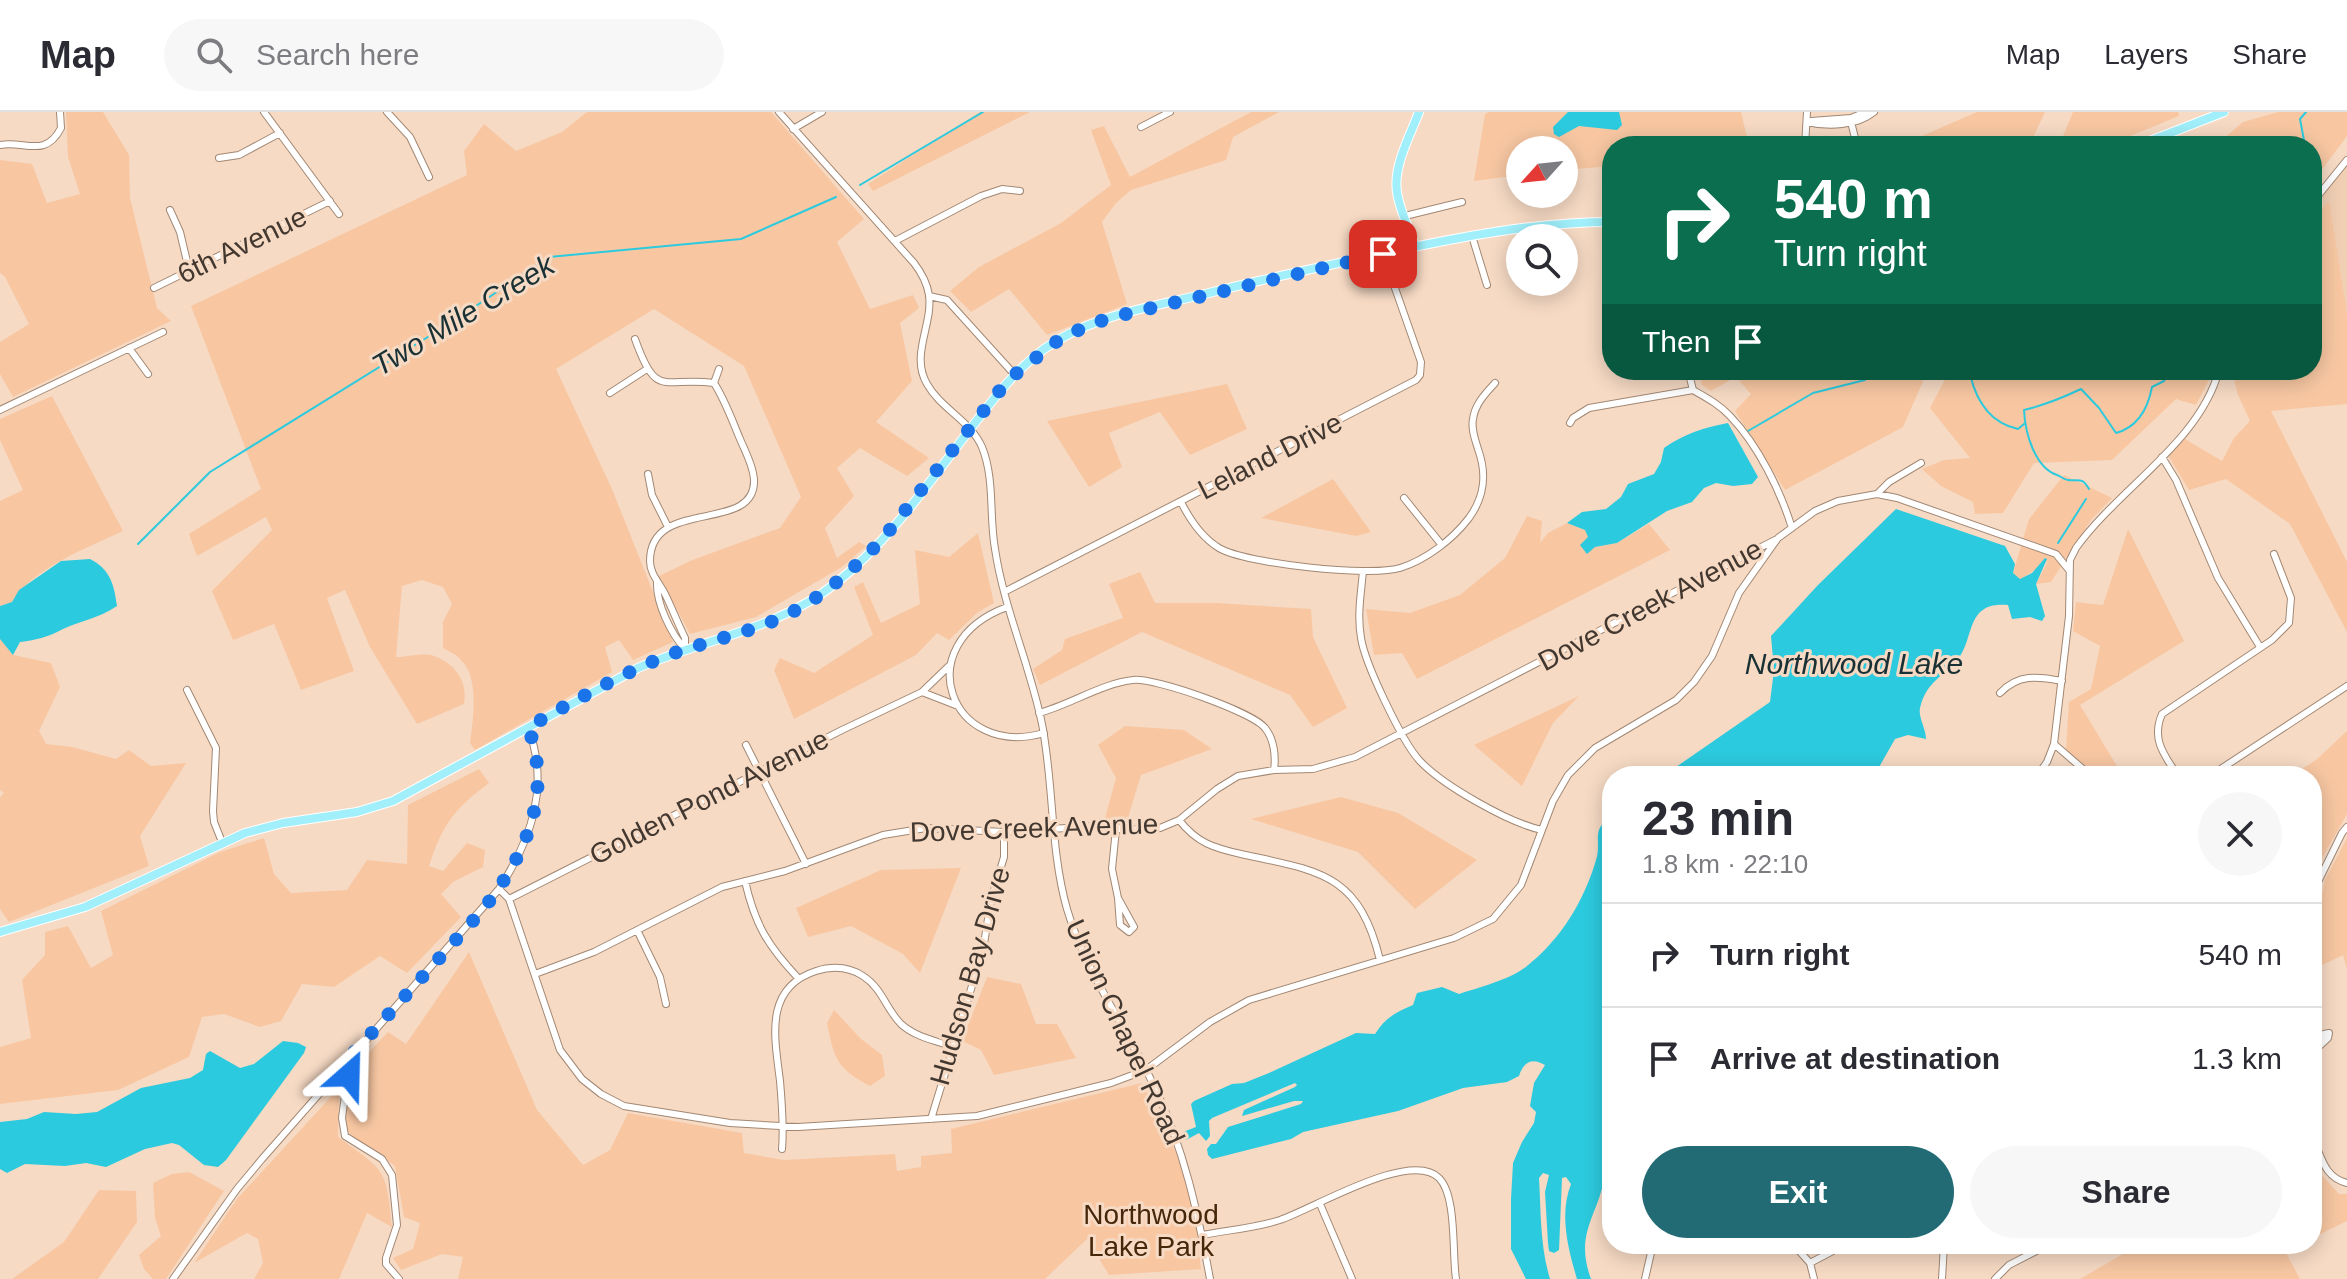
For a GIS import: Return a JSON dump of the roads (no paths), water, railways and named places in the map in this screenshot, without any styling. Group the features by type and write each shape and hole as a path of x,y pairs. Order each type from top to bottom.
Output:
{"main road":[{"path":"1415,247 1398,197 1397,177 1419,112"},
{"path":"2163,136 2224,112"},
{"path":"0,932 85,907 222,842 265,827 357,812 393,801 638,668 685,649 778,619 806,605 859,563 900,519 1014,374 1045,348 1072,332 1094,323 1283,275 1415,247 1523,227 1602,223"}],"street":[{"path":"0,145 31,148 49,142 61,128 60,112"},
{"path":"264,112 339,214"},
{"path":"387,112 410,137 429,177"},
{"path":"779,112 921,272 929,296 921,351 922,372 935,396 971,428"},
{"path":"793,129 822,112"},
{"path":"1141,127 1170,112"},
{"path":"1806,136 1807,112"},
{"path":"1851,120 1866,112"},
{"path":"1807,122 1851,120 1874,112"},
{"path":"1851,120 1855,136"},
{"path":"219,158 239,155 280,133"},
{"path":"2322,191 2347,160"},
{"path":"895,241 981,196 1002,189 1020,191"},
{"name":"6th Avenue","path":"154,288 330,201"},
{"path":"1405,216 1462,202"},
{"path":"170,210 180,232 189,270"},
{"path":"1472,236 1487,285"},
{"name":"Leland Drive","path":"1004,592 1405,387 1420,375 1421,362 1383,254"},
{"path":"929,296 947,300 1014,374"},
{"path":"0,410 163,332"},
{"path":"635,339 653,378 664,383 714,383"},
{"path":"129,348 148,374"},
{"path":"610,393 647,369"},
{"path":"685,649 676,640 656,593 657,582 651,569 652,549 657,538 668,527 739,507 748,499 753,488 750,463 714,383 719,369"},
{"path":"1690,380 1693,390"},
{"path":"2044,766 2054,744 2062,681 2069,616 2070,560 2076,548 2197,417 2215,380"},
{"path":"1181,502 1200,533 1220,549 1238,556 1281,564 1363,571 1400,568 1428,556 1466,521 1482,494 1484,469 1472,420 1479,402 1495,383"},
{"path":"1570,423 1589,408 1693,390 1721,407 1742,430 1768,473 1792,528"},
{"name":"Union Chapel Road","path":"971,428 985,455 990,480 994,548 1007,607 1044,733 1060,883 1074,931 1091,971 1146,1070 1179,1143 1210,1279"},
{"path":"2162,457 2176,480 2218,578 2260,647"},
{"path":"1877,494 1889,482 1921,463"},
{"path":"648,474 652,495 668,527"},
{"path":"499,889 509,899 563,1055 582,1079 606,1098 636,1109 749,1125 964,1118 995,1113 1111,1083 1146,1070 1232,1008 1273,992 1466,934 1498,915 1521,885 1561,785 1576,765 1600,744 1676,700 1694,682 1712,656 1739,593 1778,538 1826,505 1877,494 1897,498 2070,560"},
{"path":"1404,498 1441,544"},
{"name":"Dove Creek Avenue","path":"535,974 594,952 722,887 806,864 901,831 926,828 1004,832 1097,826 1160,828 1179,820 1232,778 1274,770 1313,769 1355,757 1778,538"},
{"path":"2056,554 2076,548"},
{"path":"2056,554 2069,570"},
{"path":"2171,766 2157,739 2157,726 2162,714 2285,628 2292,611 2289,592 2274,554"},
{"path":"1363,571 1359,609 1361,640 1375,680 1415,755 1428,769 1514,821 1542,830"},
{"name":"Golden Pond Avenue","path":"509,899 922,692 949,666 970,627 1007,607"},
{"path":"949,666 958,706 971,721 993,734 1019,738 1044,733"},
{"path":"2000,693 2018,678 2062,681"},
{"path":"1039,713 1118,683 1136,679 1156,681 1260,723 1271,739 1274,770"},
{"path":"2225,766 2347,686"},
{"path":"187,690 216,748 213,811 222,842"},
{"path":"922,692 958,706"},
{"path":"173,1279 237,1189 350,1057 469,927 499,889 524,843 537,801 539,769 528,727"},
{"path":"2054,744 2079,766"},
{"path":"746,745 806,864"},
{"path":"1179,820 1191,836 1208,846 1313,870 1335,882 1362,909 1380,960"},
{"path":"2322,873 2347,827"},
{"path":"1116,829 1112,869 1120,925 1129,932 1134,927 1132,920 1118,898"},
{"name":"Hudson Bay Drive","path":"931,1119 983,950 991,900 1004,857 1004,832"},
{"path":"745,881 760,931 798,978"},
{"path":"637,930 660,977 666,1004"},
{"path":"782,1149 784,1126 774,1028 780,1003 798,978 822,969 846,969 858,973 877,987 897,1019 907,1028 952,1047"},
{"path":"2322,1041 2328,1038 2330,1032"},
{"path":"350,1057 342,1124 345,1136 382,1159 392,1175 397,1225 386,1264 399,1279"},
{"path":"2322,1162 2333,1178 2347,1183"},
{"path":"1202,1235 1270,1222 1393,1173 1419,1169 1431,1172 1440,1179 1448,1196 1456,1279"},
{"path":"1320,1204 1352,1279"},
{"path":"1645,1279 1651,1254"},
{"path":"1802,1254 1810,1263 1814,1279"},
{"path":"1810,1263 1827,1254"},
{"path":"1942,1279 1943,1254"},
{"path":"1995,1279 2009,1265 2030,1254"}],"water":[{"path":"1568,112 1619,112 1622,125 1617,130 1579,126 1561,136 1554,134 1553,127"},
{"path":"1728,423 1758,477 1752,484 1733,486 1716,483 1704,488 1692,502 1667,511 1617,543 1595,547 1587,554 1580,545 1588,537 1585,530 1567,523 1582,512 1606,509 1621,497 1628,484 1654,474 1664,448 1672,443 1695,432"},
{"name":"Northwood Lake","path":"1896,509 2005,546 2015,564 2013,573 2020,579 2047,559 2036,584 2045,616 2042,621 2030,617 2012,619 2008,605 1984,609 1973,623 1958,659 1931,685 1923,699 1920,712 1926,739 1908,735 1895,739 1880,766 1677,766 1770,702 1774,670 1771,636"},
{"path":"90,559 102,567 110,578 117,606 47,636 20,642 13,655 0,639 0,606 12,602 19,590 61,561"},
{"path":"1601,826 1602,1190 1586,1237 1586,1263 1591,1279 1577,1279 1571,1256 1565,1219 1571,1184 1566,1177 1562,1178 1559,1250 1554,1253 1549,1251 1548,1243 1545,1192 1549,1175 1543,1173 1539,1178 1543,1242 1550,1279 1526,1279 1511,1249 1513,1163 1534,1123 1536,1112 1530,1106 1534,1083 1545,1065 1536,1061 1529,1062 1519,1076 1507,1082 1463,1088 1398,1111 1303,1132 1291,1139 1212,1159 1208,1155 1207,1149 1211,1144 1216,1144 1228,1127 1301,1104 1303,1101 1294,1101 1242,1116 1244,1110 1295,1087 1295,1083 1212,1118 1209,1121 1210,1136 1206,1141 1199,1133 1186,1140 1182,1137 1183,1132 1196,1127 1191,1104 1194,1101 1232,1084 1244,1083 1269,1073 1356,1033 1375,1034 1391,1016 1413,1005 1417,993 1442,987 1459,994 1521,971 1550,944 1578,904 1598,854"},
{"path":"283,1041 306,1047 304,1053 218,1167 204,1165 172,1143 145,1149 106,1167 86,1163 65,1166 25,1164 7,1173 0,1169 0,1122 27,1119 44,1112 97,1112 141,1088 190,1078 203,1070 206,1054 210,1051 240,1068 254,1064"}],"waterway":[{"path":"860,185 983,112"},
{"path":"2303,136 2300,119 2306,112"},
{"name":"Two Mile Creek","path":"138,544 210,472 452,322 549,257 741,239 836,197"},
{"path":"1748,431 1813,393 1865,380"},
{"path":"1972,380 1980,401 1992,416 2018,429 2024,424"},
{"path":"2089,489 2082,481 2065,479 2043,465 2029,439 2024,410 2081,389 2116,433 2136,421 2145,409 2152,387 2165,380"},
{"path":"2058,543 2086,499"}],"park label":[{"name":"Northwood Lake Park","path":"1151,1230"}]}
